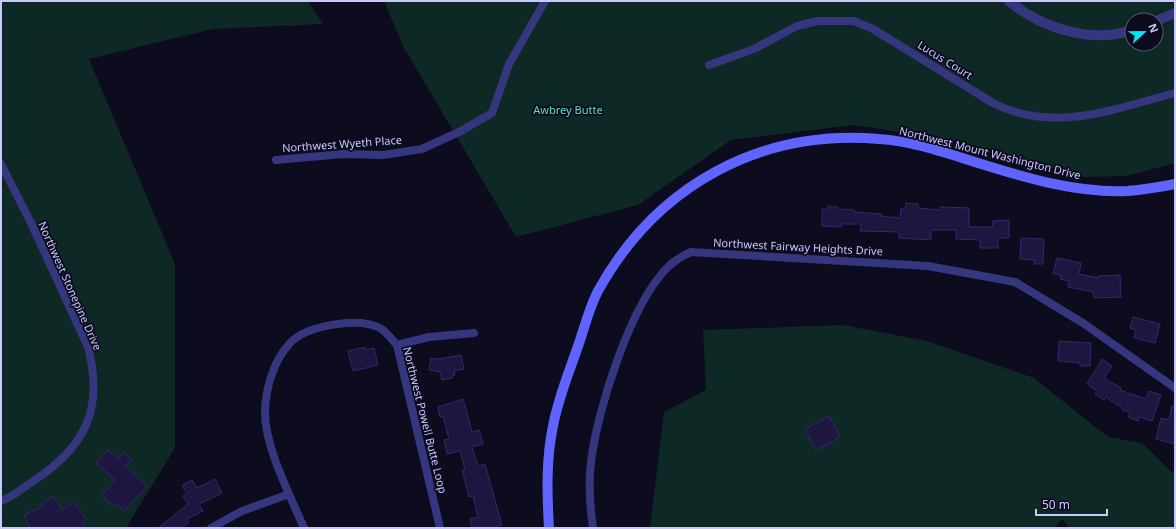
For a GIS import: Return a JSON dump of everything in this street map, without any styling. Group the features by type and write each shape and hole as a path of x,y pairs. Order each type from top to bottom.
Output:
{"main road":[{"name":"Northwest Mount Washington Drive","path":"549,528 548,491 552,428 562,392 597,293 613,266 648,222 698,182 731,163 768,149 805,140 843,137 881,139 919,146 1009,172 1065,186 1094,190 1127,191 1175,184"}],"street":[{"name":"Northwest Wyeth Place","path":"276,160 343,154 383,155 422,148 461,131 492,113 509,64 545,1"},
{"path":"1009,1 1038,20 1056,28 1077,33 1106,35 1124,32"},
{"path":"1164,18 1175,13"},
{"name":"Lucus Court","path":"709,65 754,49 797,26 818,21 854,21 873,29 993,103 1010,112 1024,116 1054,119 1090,115 1175,93"},
{"name":"Northwest Stonepine Drive","path":"1,164 32,225 88,347 93,366 94,391 86,426 76,444 64,458 45,473 1,501"},
{"name":"Northwest Fairway Heights Drive","path":"593,528 589,496 590,462 600,413 618,360 633,321 655,282 679,258 691,252 712,252 928,266 1015,282 1083,323 1175,388"},
{"name":"Northwest Powell Butte Loop","path":"304,528 272,451 266,426 267,393 273,373 282,354 300,335 314,330 351,322 366,323 379,328 387,333 397,345 440,528"},
{"path":"397,345 429,337 474,333"},
{"path":"211,528 242,511 289,494"}],"green space":[{"path":"1,1 308,1 323,24 213,29 89,59 175,264 175,448 126,528 1,528"},
{"name":"Awbrey Butte","path":"384,1 1175,1 1175,163 1127,176 1084,177 958,141 854,125 731,140 638,205 516,237 403,46"},
{"path":"843,325 927,341 1034,378 1108,437 1142,443 1175,475 1175,528 1070,528 1062,519 1055,528 650,528 664,412 706,390 703,330"}],"building":[{"path":"906,203 918,204 918,208 940,210 940,207 969,208 969,227 993,227 992,221 1009,220 1009,238 998,238 998,248 980,248 980,240 956,239 956,230 931,230 931,240 899,238 899,232 860,231 861,224 841,224 841,227 822,226 822,209 828,209 828,206 838,207 838,209 854,210 854,212 881,214 881,216 900,218 901,208 905,209"},
{"path":"1021,238 1044,239 1043,264 1034,264 1034,260 1020,259"},
{"path":"1057,258 1081,263 1079,274 1099,278 1098,276 1120,275 1121,297 1094,298 1093,292 1068,287 1069,281 1060,279 1061,275 1053,274"},
{"path":"1133,317 1160,324 1155,343 1134,338 1136,330 1130,328"},
{"path":"1059,341 1091,343 1090,366 1080,366 1080,363 1058,361"},
{"path":"365,347 366,350 374,348 378,365 353,371 348,351"},
{"path":"461,355 464,369 454,371 455,375 452,376 452,378 442,380 440,372 429,370 431,358 438,359"},
{"path":"1102,359 1112,366 1104,378 1121,388 1120,390 1146,399 1149,391 1161,395 1152,421 1139,417 1138,421 1128,417 1130,412 1122,410 1122,408 1106,397 1104,400 1095,394 1097,391 1087,384"},
{"path":"463,399 472,432 479,430 483,444 472,447 478,466 485,464 502,525 490,528 472,528 470,519 478,517 473,496 469,497 462,470 465,469 460,451 447,454 444,440 449,439 443,416 440,417 438,407"},
{"path":"1172,406 1175,406 1175,444 1156,439 1161,418 1169,420"},
{"path":"829,416 840,437 816,450 805,429"},
{"path":"108,450 118,459 124,452 132,459 125,466 147,486 124,511 115,503 113,506 102,495 115,480 96,463"},
{"path":"215,479 222,493 199,504 203,511 187,519 189,522 182,528 158,528 188,504 183,496 187,494 182,485 192,480 197,488"},
{"path":"53,496 62,510 74,502 87,520 82,524 85,528 30,528 24,515 44,506 42,504"}]}
